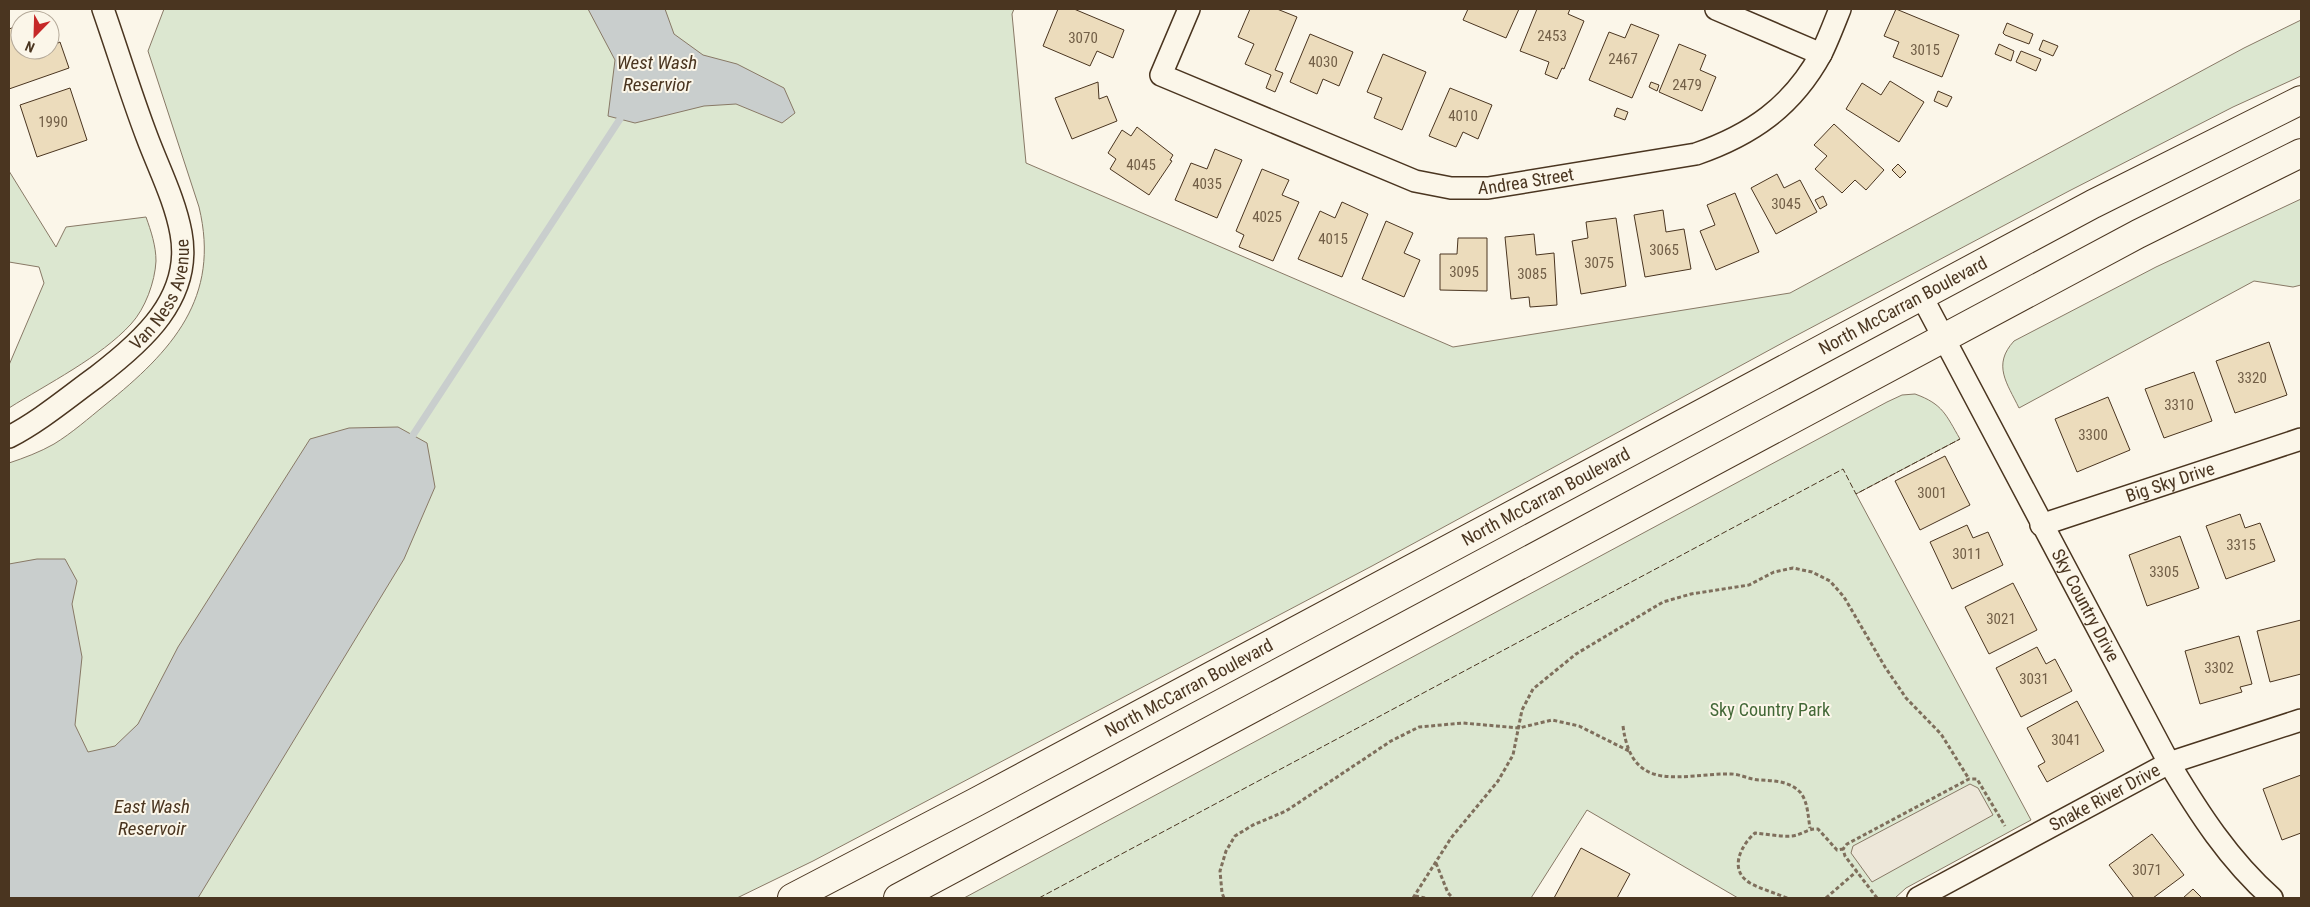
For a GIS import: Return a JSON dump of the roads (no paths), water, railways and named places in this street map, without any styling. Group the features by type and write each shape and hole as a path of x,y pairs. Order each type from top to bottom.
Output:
{"main road":[{"name":"North McCarran Boulevard","path":"792,898 1922,297 2093,204 2301,100"},
{"path":"898,898 2138,234 2301,153"}],"street":[{"name":"Van Ness Avenue","path":"9,437 28,427 126,354 166,311 179,284 183,265 182,235 174,207 146,134 103,9"},
{"name":"Andrea Street","path":"1189,9 1161,75 1415,181 1450,188 1488,188 1696,154 1727,143 1755,128 1782,106 1807,77 1821,54 1840,9"},
{"path":"1716,9 1821,54"},
{"name":"Sky Country Drive","path":"1922,297 2168,764 2194,807 2226,850 2272,898"},
{"name":"Big Sky Drive","path":"2041,525 2301,439"},
{"name":"Snake River Drive","path":"1918,898 2168,764 2301,720"}],"water":[{"name":"West Wash Reservior","path":"588,9 665,9 674,34 703,55 737,64 784,88 795,113 782,123 736,104 704,106 635,123 608,116 615,60"},
{"name":"East Wash Reservoir","path":"398,427 427,443 435,487 404,559 198,898 9,898 9,564 37,559 65,559 77,581 72,604 82,657 75,725 88,752 115,746 138,724 178,647 310,439 349,428"}],"waterway":[{"path":"413,435 620,119"}],"park label":[{"name":"Sky Country Park","path":"1770,710"}]}
